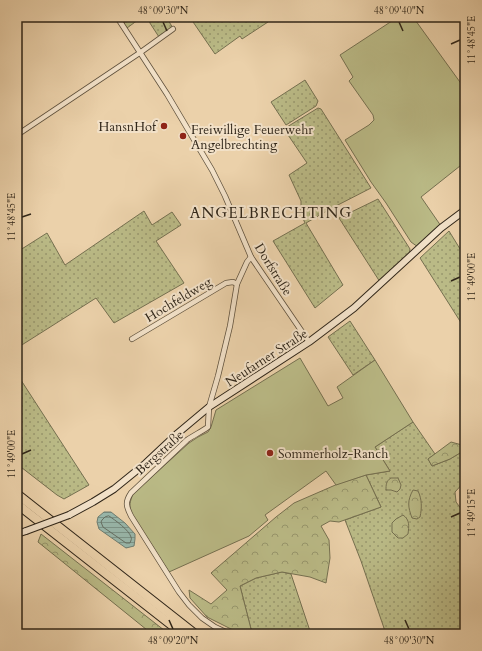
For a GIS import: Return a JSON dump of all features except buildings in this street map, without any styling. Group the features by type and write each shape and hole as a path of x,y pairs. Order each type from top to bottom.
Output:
{"highway":[{"path":"17,494 195,634"},
{"path":"17,504 183,634"}],"street":[{"name":"Dorfstraße","path":"117,17 141,52 212,170 225,196 251,258 309,342"},
{"path":"17,135 174,29"},
{"name":"Neufarner Straße","path":"17,534 70,514 93,502 133,474 209,407 309,342 354,308 441,228 465,210"},
{"name":"Bergstraße","path":"230,634 215,627 202,618 189,605 179,592 131,516 127,506 128,498 131,492 187,440 208,427 209,407 230,326 237,284 251,258"},
{"name":"Hochfeldweg","path":"132,339 226,283 232,282 237,284"}],"green space":[{"path":"126,17 142,17 127,28 124,24"},
{"path":"146,17 166,17 173,28 159,37"},
{"path":"195,17 267,17 268,22 242,39 240,36 215,54 191,19"},
{"path":"398,17 413,17 465,89 465,162 421,197 441,226 418,247 411,242 345,140 369,125 374,120 373,115 349,81 353,77 340,55"},
{"path":"305,80 318,101 316,106 286,125 271,102"},
{"path":"318,108 321,109 371,188 306,223 343,285 315,308 273,241 305,223 301,214 301,201 289,175 307,163 284,129"},
{"path":"378,199 410,249 409,255 380,282 339,218"},
{"path":"144,211 152,225 172,212 181,225 156,241 184,283 114,323 96,298 17,348 17,252 47,233 65,265"},
{"path":"449,231 465,257 465,329 420,258"},
{"path":"350,321 375,360 353,375 328,337"},
{"path":"300,358 328,406 343,398 337,387 375,360 413,422 375,447 390,471 366,475 336,485 326,471 265,515 268,520 249,536 169,572 131,513 130,504 133,494 189,443 208,432 216,410"},
{"path":"17,374 89,485 64,499 17,464"},
{"path":"413,422 435,454 428,459 432,466 450,459 465,450 465,481 455,492 456,502 465,514 465,634 386,634 345,520 381,507 366,475 390,471 375,447"},
{"path":"451,442 462,445 465,443 465,450 450,459 432,466 428,459"},
{"path":"366,475 381,507 339,522 330,521 321,526 329,540 330,558 326,583 310,577 282,572 256,578 240,586 251,629 260,634 241,634 207,617 190,598 189,590 211,604 227,590 211,573 294,503 340,483"},
{"path":"391,478 398,478 401,485 397,492 386,490 387,482"},
{"path":"413,490 418,491 421,500 420,517 417,519 412,518 409,507 409,501"},
{"path":"403,515 408,521 408,534 403,538 398,538 392,532 392,523"},
{"path":"41,534 169,634 152,634 38,542"},
{"path":"282,572 291,574 311,634 260,634 251,629 240,586 256,578"}],"water":[{"path":"104,512 111,512 125,523 135,534 134,546 126,548 99,529 97,522 98,517"}],"place":[{"name":"HansnHof","path":"164,126"},
{"name":"Freiwillige Feuerwehr Angelbrechting","path":"183,136"},
{"name":"Sommerholz-Ranch","path":"270,453"}],"district":[{"name":"ANGELBRECHTING","path":"271,213"}]}
